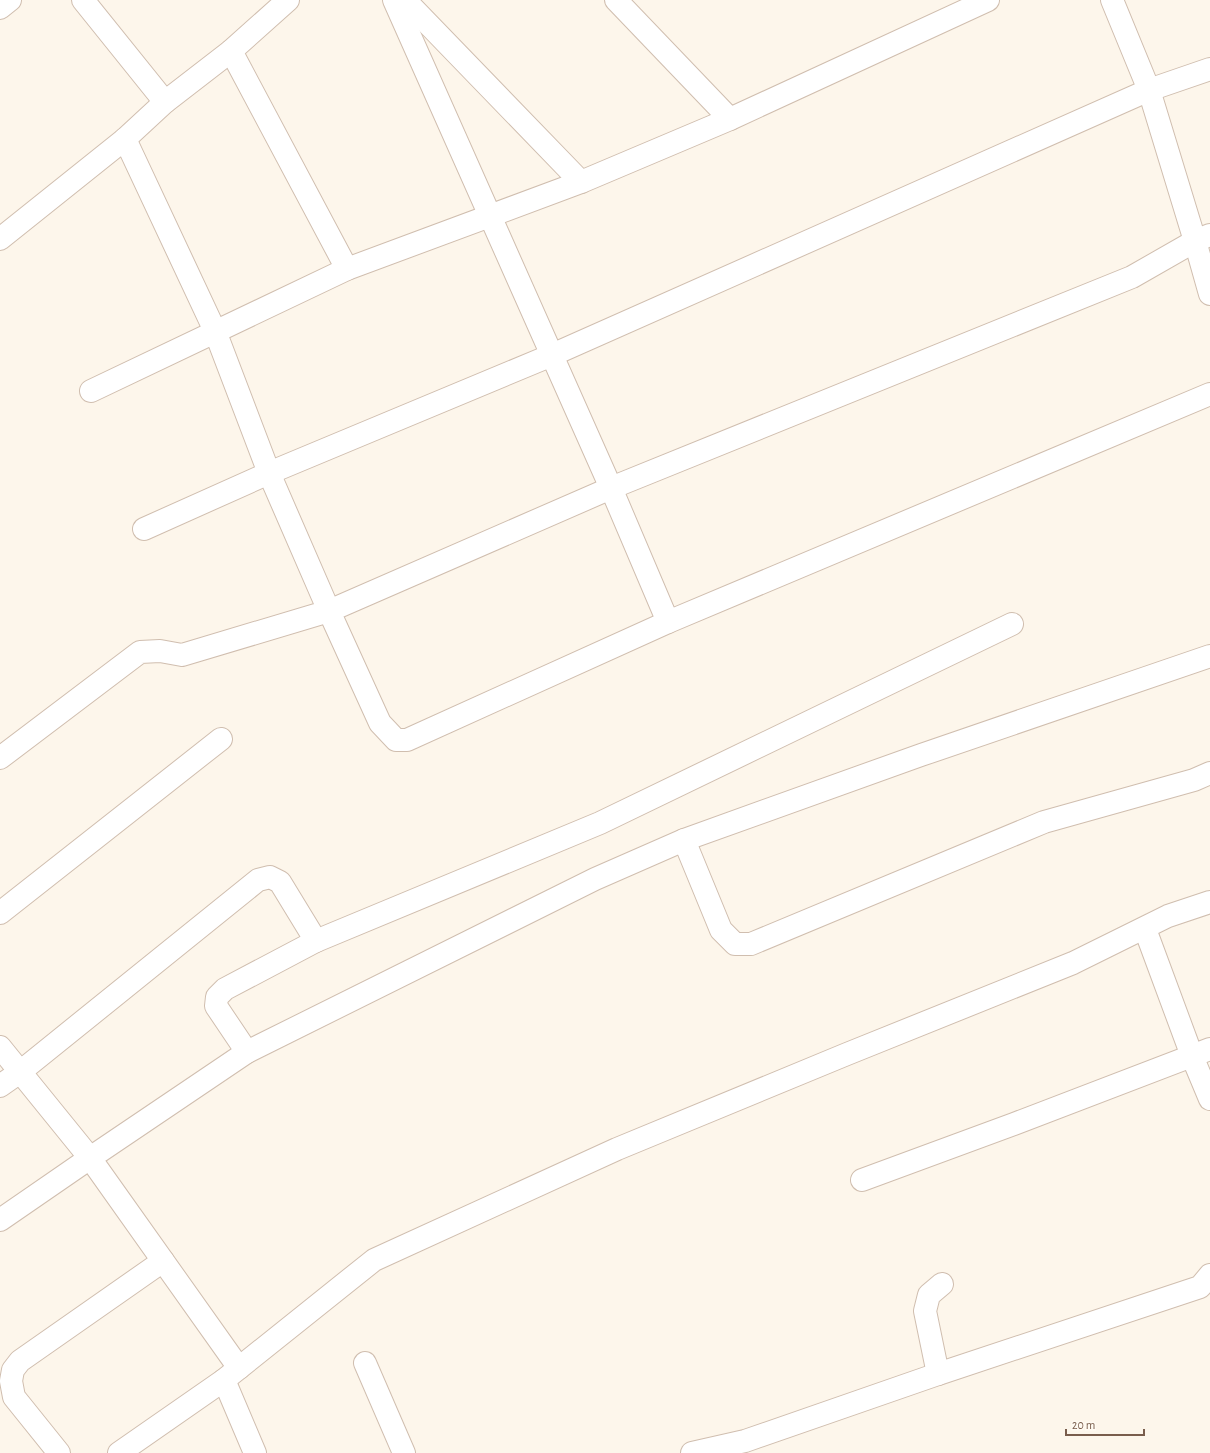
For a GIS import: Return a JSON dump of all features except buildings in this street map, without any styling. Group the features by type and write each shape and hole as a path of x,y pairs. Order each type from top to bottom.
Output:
{"street":[{"path":"0,8 10,0"},
{"path":"83,0 165,102"},
{"path":"0,238 125,139 165,102 231,51 288,0"},
{"path":"394,0 611,488 668,622"},
{"path":"405,0 581,182"},
{"path":"616,0 730,119"},
{"path":"91,390 347,269 581,182 730,119 988,0"},
{"path":"1112,0 1149,90 1203,238 1210,294"},
{"path":"231,51 347,269"},
{"path":"144,529 269,473 552,355 1149,90 1210,69"},
{"path":"125,139 215,331 269,473 380,723 396,740 406,740 668,622 1210,394"},
{"path":"0,758 140,652 160,651 182,655 330,611 611,488 1132,277 1203,238"},
{"path":"247,1052 216,1006 216,997 225,989 316,941 600,823 1012,624"},
{"path":"0,1220 247,1052 595,879 684,840 920,755 1210,656"},
{"path":"0,913 221,739"},
{"path":"684,840 721,930 735,944 751,944 1044,822 1194,780 1210,773"},
{"path":"0,1086 20,1072 258,880 270,877 280,882 316,941"},
{"path":"119,1453 231,1374 374,1260 617,1149 847,1054 1074,963 1145,929 1168,916 1210,902"},
{"path":"1145,929 1201,1052 1210,1099"},
{"path":"0,1047 90,1158 163,1261 231,1374 255,1453"},
{"path":"862,1180 1014,1124 1201,1052"},
{"path":"59,1453 14,1397 12,1381 14,1370 20,1361 163,1261"},
{"path":"692,1453 745,1441 1200,1286 1210,1275"},
{"path":"938,1374 925,1311 929,1295 942,1284"},
{"path":"364,1363 404,1453"}]}
